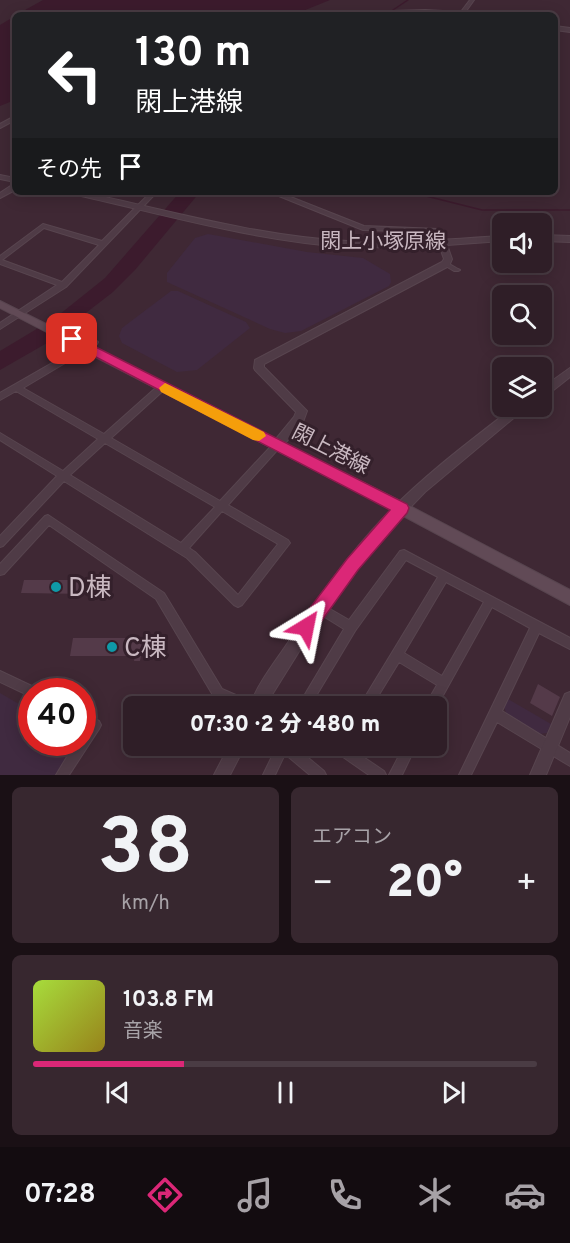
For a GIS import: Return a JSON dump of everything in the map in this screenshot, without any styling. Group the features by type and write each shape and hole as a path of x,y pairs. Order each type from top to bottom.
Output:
{"main road":[{"path":"0,304 21,314"},
{"name":"閖上港線","path":"21,314 72,339 90,344 162,387 401,508 570,598"}],"street":[{"path":"463,12 472,0"},
{"path":"87,195 141,206"},
{"path":"0,327 63,285 151,195"},
{"path":"182,549 299,419 302,411 259,368 259,362 451,267 436,230 363,228 280,195"},
{"name":"閖上小塚原線","path":"141,206 325,242 392,245 492,240"},
{"path":"0,260 43,226 104,244"},
{"path":"552,238 570,239"},
{"path":"0,260 63,285"},
{"path":"0,397 90,344"},
{"path":"552,386 570,372"},
{"path":"0,543 63,476 162,387"},
{"path":"0,436 182,549 238,602 285,543 18,388"},
{"path":"263,696 319,608 401,508 467,448 509,417"},
{"path":"0,571 48,519 160,596 218,693 225,696"},
{"path":"310,696 351,627 404,554 570,644"},
{"path":"372,696 444,576"},
{"path":"437,696 490,601"},
{"path":"319,608 351,627"},
{"path":"465,775 537,626"},
{"path":"397,655 444,683"},
{"path":"1,679 18,686"},
{"path":"538,775 570,699"},
{"path":"495,714 570,760"},
{"path":"62,775 75,756"},
{"path":"222,775 232,756"},
{"path":"269,775 279,756"},
{"path":"296,756 320,775"},
{"path":"354,756 380,775"},
{"path":"395,775 405,756"}],"shaded area":[{"path":"43,0 330,0 300,12 21,12"},
{"path":"12,18 12,101 0,106 0,25"},
{"path":"177,195 198,195 135,270 113,292 47,343 0,370 0,351 55,318 105,278"},
{"path":"208,234 307,252 363,258 390,274 391,282 389,286 301,331 285,333 270,329 167,282 167,273 195,238"},
{"path":"171,291 178,291 246,322 250,328 197,370 177,372 122,343 119,336 122,328"},
{"path":"0,693 18,703 18,756 68,756 55,775 0,775"},
{"path":"508,699 551,724 547,733 538,734 507,716 504,707"}],"building":[{"name":"D棟","path":"24,580 91,580 88,594 21,593"},
{"name":"C棟","path":"73,638 154,638 152,656 141,656 140,661 134,661 135,656 70,656"},
{"path":"538,684 560,697 552,716 530,703"}],"waterway":[{"path":"393,10 408,0"},
{"path":"422,195 482,210 570,210"}],"slow traffic":[{"path":"165,388 259,436"}],"place":[{"name":"D棟","path":"56,587"},
{"name":"C棟","path":"112,647"}],"route":[{"path":"72,339 401,508 352,565 306,627"}]}
